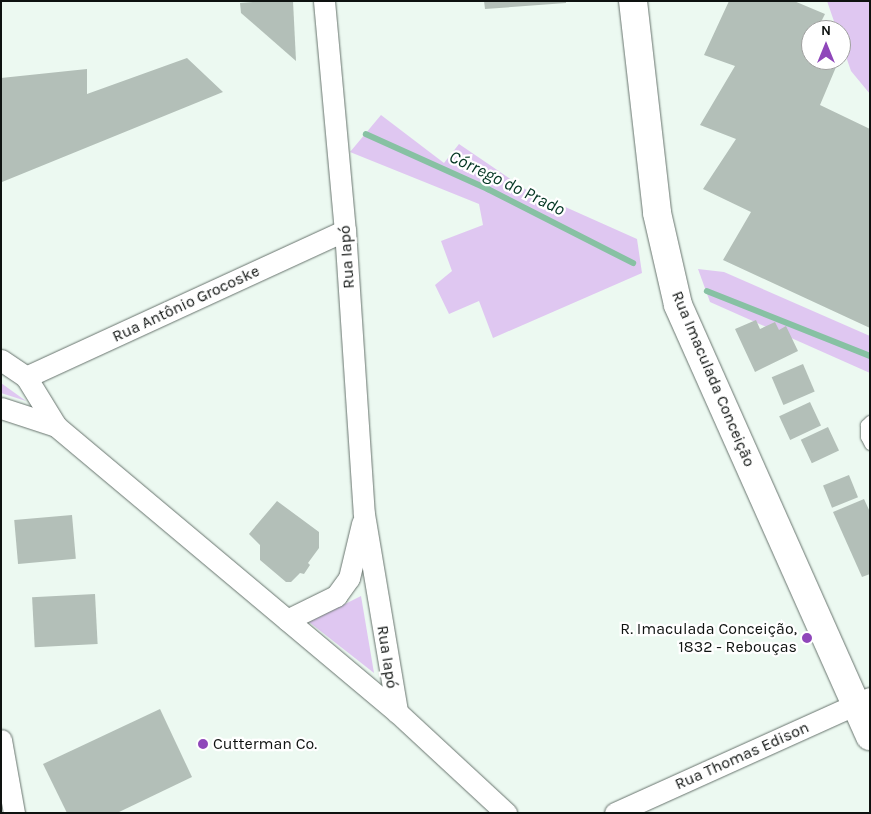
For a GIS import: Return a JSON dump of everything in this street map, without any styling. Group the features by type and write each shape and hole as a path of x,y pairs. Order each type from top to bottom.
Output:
{"main road":[{"name":"Rua Imaculada Conceição","path":"633,1 657,213 678,305 863,702 870,736"}],"street":[{"name":"Rua Iapó","path":"324,1 345,230 364,514 396,712"},
{"name":"Rua Antônio Grocoske","path":"26,377 345,230"},
{"path":"1,360 26,377 56,426 396,712 506,813"},
{"path":"1,408 56,426"},
{"name":"Rua Iapó","path":"287,620 336,596 349,578 364,514"},
{"name":"Rua Thomas Edison","path":"615,813 863,702"},
{"path":"1,740 14,813"}],"lane":[{"path":"870,421 866,425 866,437 870,445"}],"shaded area":[{"path":"827,1 870,1 870,94 851,70 851,20 834,20"},
{"path":"381,115 444,163 459,144 525,189 637,239 642,273 493,338 479,301 449,314 435,285 452,271 441,241 483,225 479,204 350,152"},
{"path":"698,269 724,272 870,336 870,373 710,302"},
{"path":"1,383 26,401 1,393"},
{"path":"361,596 374,673 309,622"}],"building":[{"path":"293,1 296,61 241,13 240,3"},
{"path":"484,1 566,1 566,3 485,9"},
{"path":"729,1 794,1 825,14 822,20 801,20 801,70 835,70 820,105 870,129 870,328 723,260 751,212 703,189 736,139 700,125 735,66 704,55"},
{"path":"187,58 223,92 2,182 1,78 87,69 87,94"},
{"path":"756,320 760,329 775,322 779,330 786,326 798,351 755,372 735,329"},
{"path":"803,364 815,392 783,405 772,377"},
{"path":"810,402 821,426 790,440 779,416"},
{"path":"828,427 839,451 812,463 801,440"},
{"path":"849,475 858,497 832,508 823,485"},
{"path":"864,499 870,512 870,574 862,577 833,512"},
{"path":"277,501 319,532 319,548 308,563 310,565 304,574 300,573 291,582 286,582 260,560 260,545 249,534"},
{"path":"72,515 76,559 18,564 14,520"},
{"path":"95,594 98,644 35,647 32,597"},
{"path":"160,709 192,777 117,813 67,813 43,764"}],"waterway":[{"name":"Córrego do Prado","path":"366,134 488,189 633,263"},
{"name":"Córrego do Prado","path":"707,291 870,356"}],"place":[{"name":"R. Imaculada Conceição, 1832 - Rebouças","path":"807,638"},
{"name":"Cutterman Co.","path":"203,744"}]}
